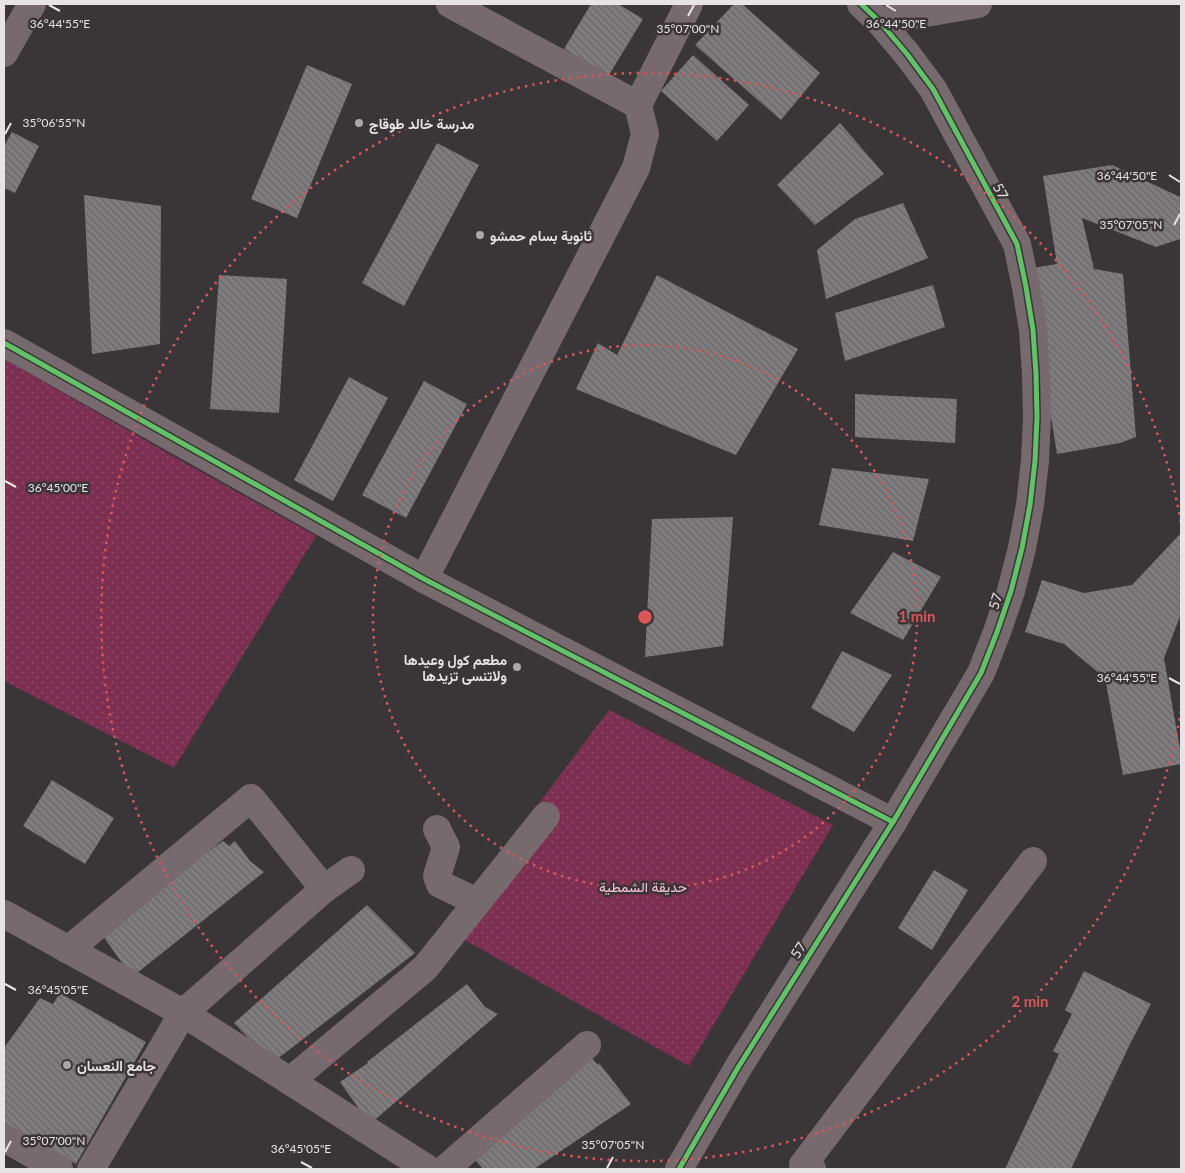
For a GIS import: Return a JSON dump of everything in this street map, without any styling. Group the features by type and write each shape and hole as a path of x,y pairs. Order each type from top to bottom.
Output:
{"street":[{"path":"4,53 32,4"},
{"path":"450,4 638,105"},
{"path":"424,579 636,168 645,134 638,105 689,4"},
{"path":"870,12 978,4"},
{"name":"57","path":"679,1169 738,1066 893,822 981,673 1011,591 1030,505 1037,418 1036,374 1033,330 1017,244 933,89 907,54 870,12"},
{"path":"4,343 424,579 893,822"},
{"path":"68,950 251,798 324,889"},
{"path":"290,1081 425,968 546,816"},
{"path":"437,829 446,847 436,876 440,884 478,902"},
{"path":"812,1169 803,1165 1033,861"},
{"path":"91,1169 183,1013 324,889 351,870"},
{"path":"4,914 183,1013 290,1081 417,1166"},
{"path":"446,1169 587,1046"},
{"path":"4,1138 59,1169"}],"green space":[{"path":"4,359 316,536 174,768 4,681"},
{"name":"حديقة الشمطية","path":"609,710 833,825 689,1066 445,929"}],"building":[{"path":"591,4 618,4 643,19 609,75 564,49"},
{"path":"734,4 742,4 820,73 781,120 695,45"},
{"path":"693,55 749,105 717,141 661,91"},
{"path":"307,65 352,84 297,218 251,199"},
{"path":"840,123 884,174 815,225 777,185"},
{"path":"12,132 39,146 15,193 4,188 4,146"},
{"path":"437,143 479,165 404,306 362,283"},
{"path":"1112,165 1181,196 1181,236 1180,239 1156,247 1082,218 1094,269 1123,274 1136,437 1120,443 1057,454 1027,269 1057,264 1043,176"},
{"path":"84,195 161,206 160,344 92,354"},
{"path":"903,203 928,258 826,299 817,250 855,219"},
{"path":"219,275 287,279 279,413 210,409"},
{"path":"657,275 798,349 736,455 576,389 598,343 617,355"},
{"path":"933,285 945,327 845,361 835,313"},
{"path":"349,377 388,398 333,501 294,480"},
{"path":"424,381 467,404 406,518 362,495"},
{"path":"855,394 957,399 955,443 855,437"},
{"path":"832,468 929,479 913,541 819,525"},
{"path":"733,517 723,646 645,657 652,519"},
{"path":"1181,533 1181,614 1164,658 1181,764 1123,775 1105,678 1064,644 1025,632 1042,580 1084,593 1132,585"},
{"path":"893,552 941,577 903,640 850,613"},
{"path":"842,651 892,675 854,732 811,708"},
{"path":"52,780 114,818 85,864 23,826"},
{"path":"223,841 229,846 235,841 250,861 264,872 132,977 98,929"},
{"path":"934,870 968,890 932,950 898,928"},
{"path":"367,905 415,953 272,1063 234,1023"},
{"path":"1084,971 1151,1004 1071,1169 1005,1169 1059,1054 1053,1051 1072,1014 1065,1010"},
{"path":"467,984 485,1007 498,1014 370,1124 340,1082 368,1063"},
{"path":"60,993 146,1042 76,1164 4,1123 4,1048 40,998 53,1004"},
{"path":"590,1056 598,1065 599,1063 631,1104 534,1169 483,1169 470,1154"}],"cycle path":[{"path":"679,1169 739,1066 893,822 981,673 1011,591 1030,505 1035,461 1036,374 1033,330 1017,244 933,89 907,54 879,21 861,4"},
{"path":"4,343 424,579 893,822"}],"place":[{"name":"مدرسة خالد طوقاج","path":"359,123"},
{"name":"ثانوية بسام حمشو","path":"480,235"},
{"name":"مطعم كول وعيدها ولاتنسى تزيدها","path":"517,667"},
{"name":"جامع النعسان","path":"67,1065"}]}
